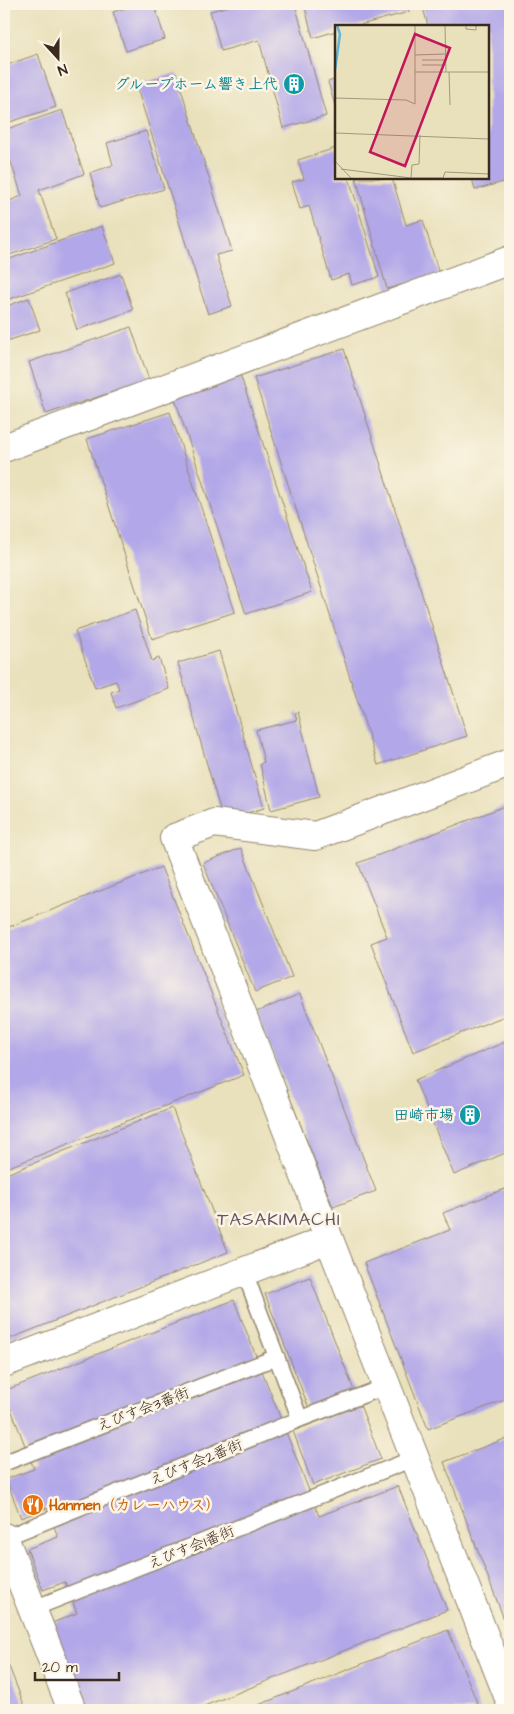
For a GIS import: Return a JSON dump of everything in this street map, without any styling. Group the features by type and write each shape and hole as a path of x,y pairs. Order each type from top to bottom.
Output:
{"street":[{"path":"4,448 510,260"},
{"path":"510,763 315,836 214,823 174,838 510,1701"},
{"path":"4,1363 329,1239"},
{"path":"4,1538 72,1710"}],"lane":[{"path":"244,1271 300,1419"},
{"name":"えびす会3番街","path":"4,1463 277,1357"},
{"name":"えびす会2番街","path":"4,1538 386,1386"},
{"name":"えびす会1番街","path":"32,1610 415,1458"}],"building":[{"path":"138,4 154,4 165,39 126,51 113,12"},
{"name":"グループホーム響き上代","path":"237,4 295,4 326,116 283,128 259,40 221,51 210,11"},
{"path":"304,4 406,4 409,12 360,25 335,25 335,31 313,38"},
{"path":"422,4 510,4 510,180 475,190 472,179 489,179 489,25 428,25"},
{"path":"38,54 56,107 4,124 4,66"},
{"path":"176,73 232,251 216,255 232,306 208,314 136,85"},
{"path":"335,79 335,106 328,82"},
{"path":"62,110 84,174 39,190 56,239 4,257 4,203 22,196 4,141 4,130"},
{"path":"146,131 164,189 100,208 90,173 113,165 107,143"},
{"path":"335,148 335,179 349,179 379,277 352,285 349,274 331,280 309,206 300,209 292,182 304,179 298,160"},
{"path":"356,179 392,179 406,225 423,220 439,274 387,289"},
{"path":"102,226 115,263 4,301 4,261"},
{"path":"121,274 133,310 77,330 65,293"},
{"path":"29,298 40,330 4,342 4,307"},
{"path":"131,327 149,380 46,414 29,362"},
{"path":"344,349 467,736 378,765 254,378"},
{"path":"240,374 312,592 246,614 174,396"},
{"path":"170,412 235,612 152,639 87,439"},
{"path":"135,610 152,661 159,658 169,689 116,708 111,692 119,689 116,681 95,688 75,631"},
{"path":"219,651 264,808 223,820 178,663"},
{"path":"298,712 319,797 271,810 260,764 264,762 256,730 297,720 295,713"},
{"path":"510,804 510,1014 413,1052 371,943 387,937 358,863"},
{"path":"241,848 292,977 255,992 203,863"},
{"path":"161,867 244,1075 4,1169 4,929"},
{"path":"300,994 376,1191 333,1207 256,1012"},
{"name":"田崎市場","path":"510,1040 510,1151 454,1175 415,1080"},
{"path":"172,1108 228,1252 4,1341 4,1175"},
{"path":"510,1187 510,1398 428,1429 364,1263 450,1230 443,1213"},
{"path":"310,1277 355,1393 310,1411 265,1294"},
{"path":"234,1300 319,1516 398,1486 447,1610 194,1710 87,1710 52,1623 77,1613 65,1582 43,1590 27,1549 58,1537 47,1508 21,1518 6,1479 34,1469 4,1391"},
{"path":"360,1405 381,1459 313,1485 293,1431"},
{"path":"510,1437 510,1635 444,1462"},
{"path":"448,1630 480,1710 246,1710"},
{"path":"4,1654 26,1710 4,1710"}],"place":[{"name":"グループホーム響き上代","path":"294,84"},
{"name":"田崎市場","path":"470,1115"},
{"name":"Hanmen（カレーハウス）","path":"33,1505"}],"district":[{"name":"TASAKIMACHI","path":"279,1219"}]}
